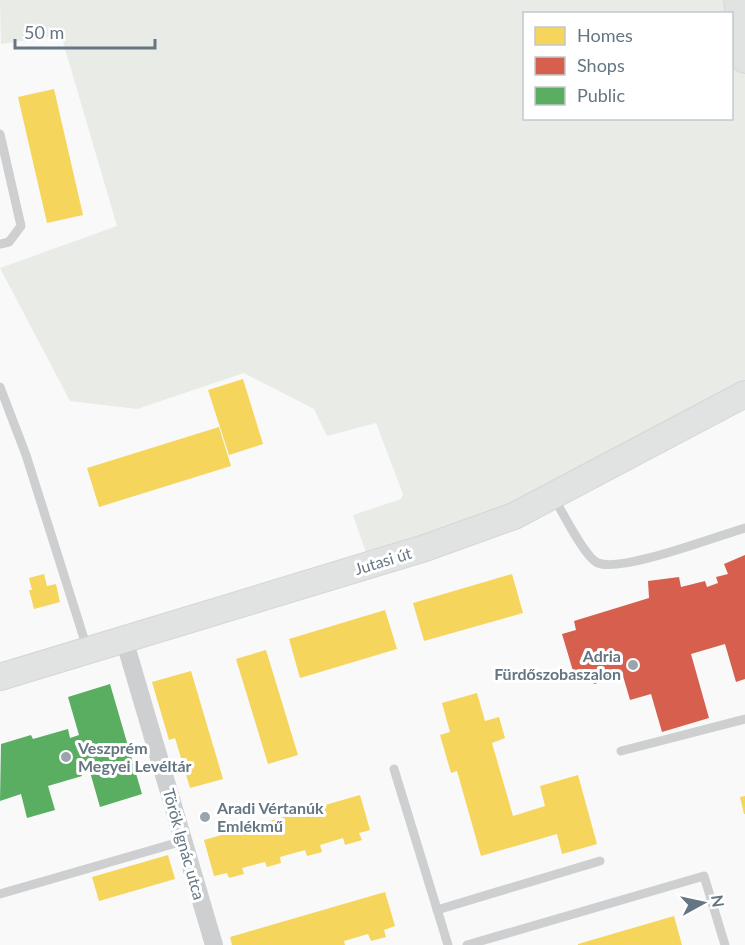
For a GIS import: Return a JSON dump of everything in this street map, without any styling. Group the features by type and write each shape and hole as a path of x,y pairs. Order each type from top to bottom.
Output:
{"street":[{"path":"737,0 745,60"},
{"name":"Jutasi út","path":"0,677 425,548 514,516 745,394"},
{"name":"Török Ignác utca","path":"123,639 214,945"}],"lane":[{"path":"0,134 21,226 9,242 0,244"},
{"path":"0,387 26,455 87,650"},
{"path":"553,496 584,549 596,563 612,565 632,562 745,528"},
{"path":"621,751 745,719"},
{"path":"394,769 448,945"},
{"path":"0,894 183,841"},
{"path":"437,910 600,861"},
{"path":"467,945 704,876 725,945"}],"shaded area":[{"path":"0,0 745,0 745,389 729,404 371,567 353,515 401,499 403,494 376,423 327,436 314,409 244,373 137,409 70,401 0,268 117,226 61,35 1,44"}],"building: Homes":[{"path":"54,89 83,215 47,223 18,97"},
{"path":"243,379 263,444 229,455 208,390"},
{"path":"219,427 231,466 99,507 87,468"},
{"path":"44,574 47,586 56,584 60,602 34,609 29,590 32,590 29,578"},
{"path":"512,574 523,613 424,641 413,603"},
{"path":"385,610 397,649 300,678 289,639"},
{"path":"266,650 298,755 268,764 236,659"},
{"path":"191,671 223,779 190,788 175,738 169,740 152,682"},
{"path":"477,693 485,721 499,717 505,738 492,743 513,816 545,806 540,786 578,775 597,844 562,854 557,834 481,856 457,771 451,773 440,735 450,732 442,703"},
{"path":"360,795 370,830 359,833 362,840 345,845 343,838 320,845 322,852 307,856 305,850 280,857 281,863 267,867 265,862 242,868 244,874 229,878 227,873 214,876 204,840"},
{"path":"745,796 745,814 744,814 740,797"},
{"path":"168,855 175,879 99,901 92,877"},
{"path":"385,892 395,926 384,930 386,937 371,941 368,934 344,941 345,945 232,945 230,937"},
{"path":"674,916 682,945 578,945 578,944"}],"building: Shops":[{"name":"Adria Fürdőszobaszalon","path":"745,555 745,679 736,682 725,644 691,654 709,718 662,732 651,694 630,700 623,676 594,684 591,677 576,681 562,634 576,630 574,621 649,598 648,581 679,577 681,587 705,581 707,587 718,583 716,577 728,574 724,564"}],"building: Public":[{"name":"Veszprém Megyei Levéltár","path":"110,684 142,794 100,807 88,765 79,768 82,776 48,786 55,810 27,818 21,794 0,801 1,744 31,735 33,739 68,729 70,738 79,735 68,697"}],"place":[{"name":"Adria Fürdőszobaszalon","path":"633,665"},
{"name":"Veszprém Megyei Levéltár","path":"66,757"},
{"name":"Aradi Vértanúk Emlékmű","path":"205,817"}]}
